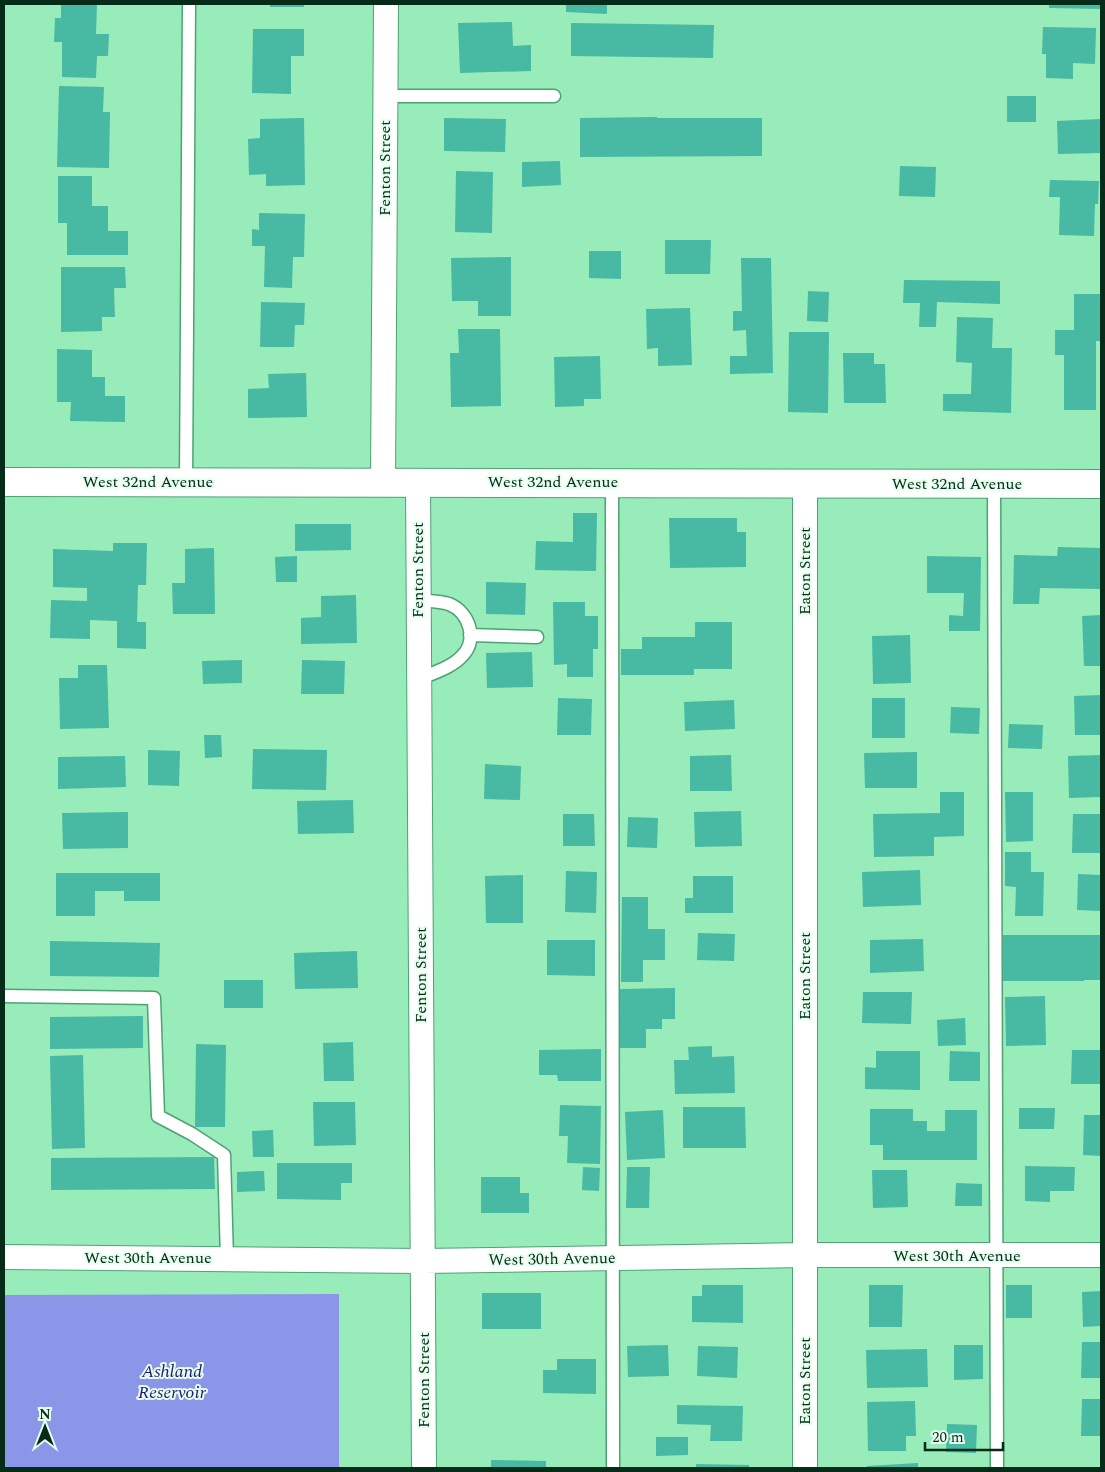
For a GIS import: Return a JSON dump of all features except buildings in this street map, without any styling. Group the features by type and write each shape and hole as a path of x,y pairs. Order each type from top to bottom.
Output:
{"street":[{"name":"Fenton Street","path":"383,482 386,4"},
{"name":"West 32nd Avenue","path":"4,482 1101,484"},
{"name":"Fenton Street","path":"418,482 424,1468"},
{"name":"Eaton Street","path":"804,1468 805,484"},
{"name":"West 30th Avenue","path":"4,1257 423,1261 805,1256 1101,1255"}],"lane":[{"path":"186,482 189,4"},
{"path":"385,96 554,96"},
{"path":"612,482 613,1468"},
{"path":"994,484 997,1468"},
{"path":"418,600 450,604 465,617 471,631 470,645 462,656 446,668 419,679"},
{"path":"470,635 537,637"},
{"path":"4,996 154,998 158,1116 192,1134 224,1155 227,1259"}],"water":[{"name":"Ashland Reservoir","path":"339,1294 339,1468 4,1468 4,1295"}]}
